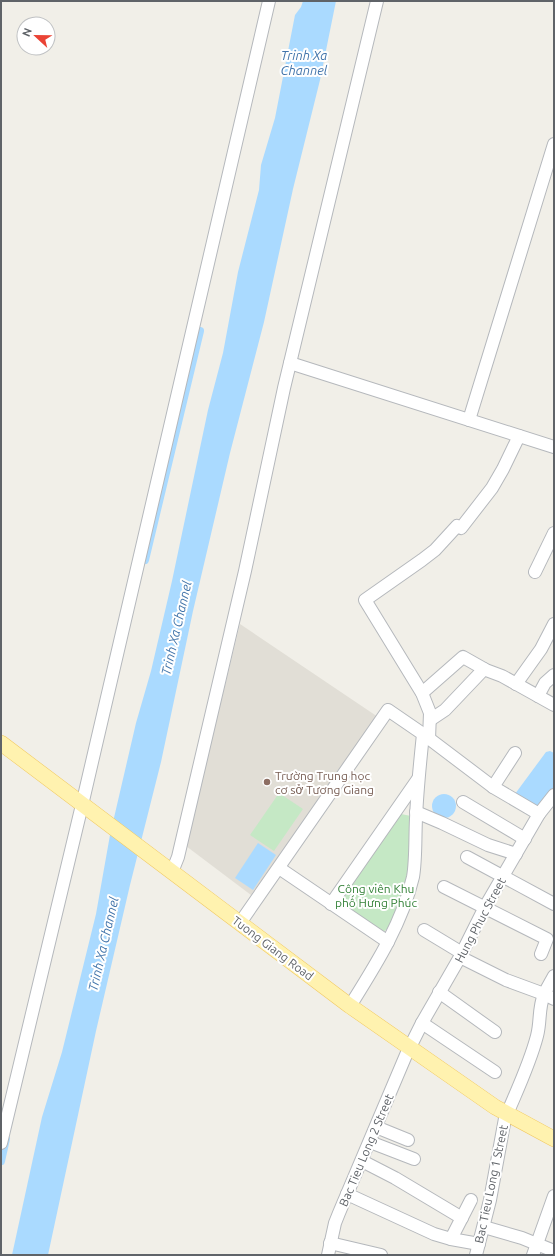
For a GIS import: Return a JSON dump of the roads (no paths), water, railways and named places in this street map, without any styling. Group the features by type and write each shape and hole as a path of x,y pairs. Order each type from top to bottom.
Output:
{"main road":[{"name":"Tuong Giang Road","path":"1,743 350,1006 495,1107 554,1139"}],"street":[{"path":"1,1143 82,805 269,1"},
{"path":"172,872 178,857 245,571 284,388 377,1"},
{"path":"469,420 554,144"},
{"path":"290,363 554,447"},
{"path":"350,1006 388,942 402,912 413,876 418,779 430,720 430,714 422,693 365,600 435,550 457,526 462,528 492,488 504,469 519,436"},
{"path":"535,572 554,533"},
{"path":"516,684 541,650 554,624"},
{"path":"422,693 463,657 554,705"},
{"path":"430,720 445,710 484,669"},
{"path":"538,696 545,683 554,675"},
{"path":"240,923 388,710 426,736 493,787 539,814"},
{"path":"493,787 515,753"},
{"path":"331,904 418,779"},
{"name":"Hung Phuc Street","path":"410,1047 485,908 539,814 554,795"},
{"path":"463,802 483,820 525,839"},
{"path":"416,812 488,845 516,854"},
{"path":"467,857 554,904"},
{"path":"279,868 388,942"},
{"path":"444,886 547,939 541,954"},
{"path":"424,930 461,955 506,980 549,996"},
{"name":"Bac Tieu Long 1 Street","path":"478,1249 493,1186 507,1114 537,1039 540,1022 540,1003 549,996 554,976"},
{"path":"439,992 494,1032"},
{"path":"422,1023 495,1072"},
{"name":"Bac Tieu Long 2 Street","path":"329,1249 335,1223 410,1047"},
{"path":"376,1127 408,1140"},
{"path":"370,1142 414,1159"},
{"path":"362,1161 395,1178 462,1218"},
{"path":"347,1194 434,1234 478,1249"},
{"path":"534,1250 551,1213 554,1196"},
{"path":"451,1239 471,1200"},
{"path":"484,1227 522,1238 534,1250 554,1252"},
{"path":"329,1249 381,1255"}],"water":[{"name":"Trinh Xa Channel","path":"303,1 336,1 320,80 293,189 264,322 230,453 193,611 161,762 130,885 96,1031 48,1255 12,1255 42,1117 62,1052 96,914 110,835 136,723 151,671 172,581 208,410 223,353 238,272 259,190 261,165 275,118 295,15 301,7"},
{"path":"550,751 554,753 554,787 540,811 515,794 546,752"},
{"path":"444,794 453,797 456,806 453,815 444,818 435,815 432,806 435,797"},
{"path":"258,843 276,855 253,890 235,878"}],"waterway":[{"path":"145,560 200,331"},
{"path":"1,1161 6,1139"}],"place":[{"name":"Trường Trung học cơ sở Tương Giang","path":"267,782"}],"park label":[{"name":"Công viên Khu phố Hưng Phúc","path":"376,895"}]}
